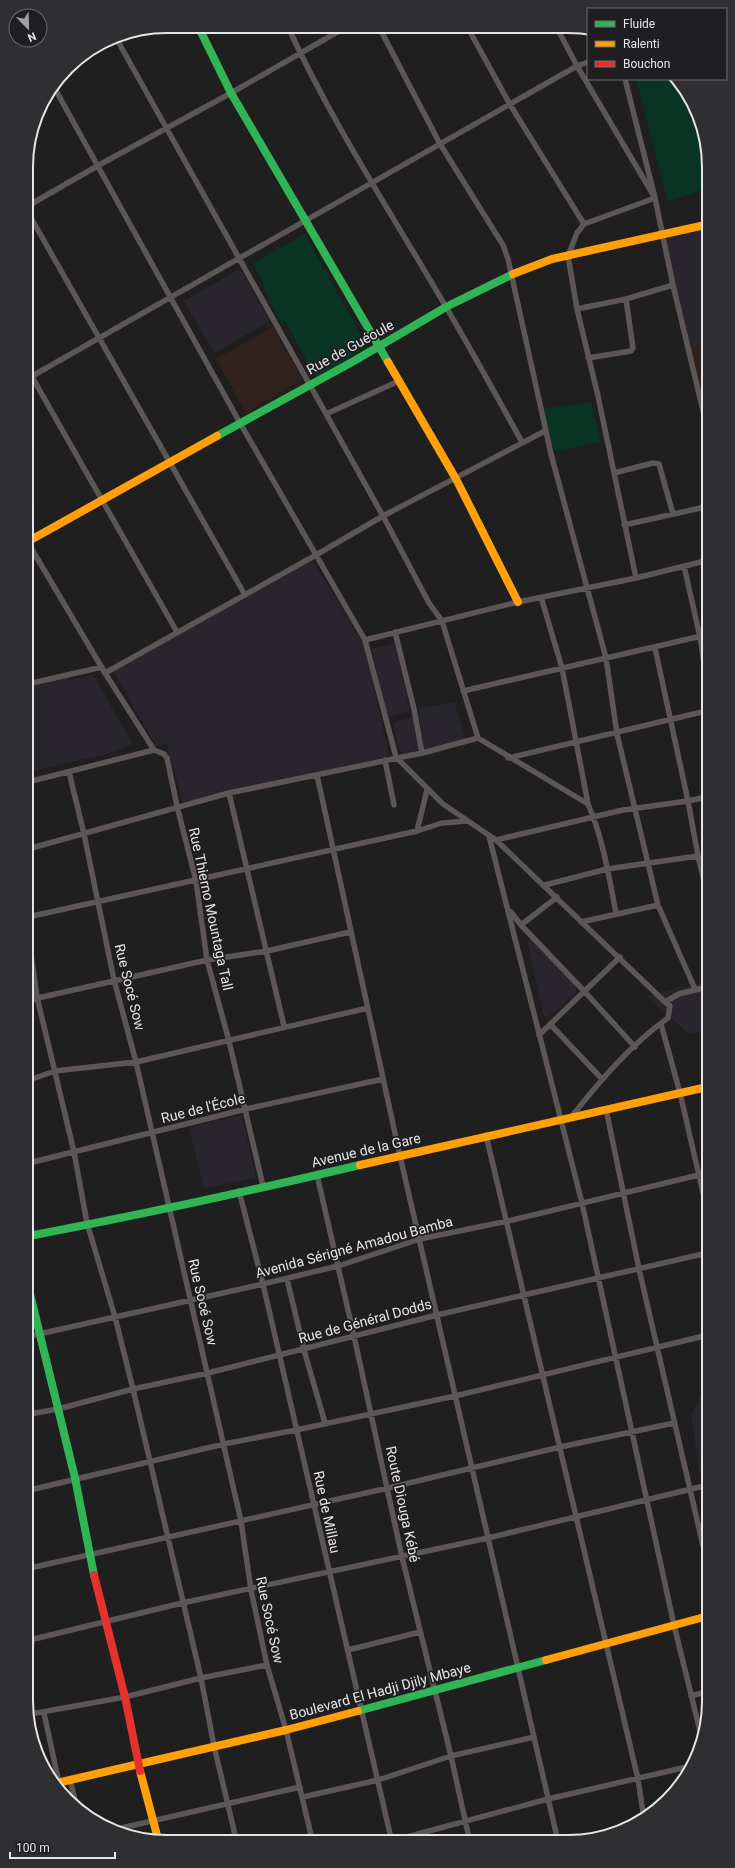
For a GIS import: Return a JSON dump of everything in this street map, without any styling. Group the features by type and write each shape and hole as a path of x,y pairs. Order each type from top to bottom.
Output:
{"street":[{"path":"201,33 231,93 456,479 518,602"},
{"path":"291,33 300,53 371,183 446,307 522,442"},
{"path":"33,204 166,127 231,93 335,33"},
{"path":"382,33 440,144 503,245 512,275 545,430 606,658 617,734 658,905 695,990"},
{"path":"471,33 509,103 584,224"},
{"path":"560,33 577,66 655,198"},
{"path":"118,42 383,516 429,603 442,621 478,738 508,758 588,804"},
{"path":"33,375 240,259 304,220 440,144 509,103 577,66 587,62"},
{"path":"625,80 655,198 673,285 702,406"},
{"path":"56,91 99,165 170,297 240,422 365,640 396,758 443,804 496,840 545,885 581,922 620,957 670,1006 668,1018 602,1079 572,1116"},
{"path":"636,578 598,396 577,309 568,256 577,233 584,224 655,198"},
{"path":"33,220 245,595"},
{"name":"Rue de Guéoule","path":"33,538 170,464 240,422 310,385 446,307 521,270 552,259 702,224"},
{"path":"577,309 626,299 673,285"},
{"path":"588,358 631,351 633,348 626,299"},
{"path":"326,414 399,381"},
{"path":"33,384 103,501 177,632"},
{"path":"33,683 104,670 245,595 383,516 456,479 545,430"},
{"path":"614,473 653,463 659,464 673,514"},
{"path":"624,525 702,508"},
{"path":"33,549 104,670 154,750 33,781"},
{"path":"365,640 518,602 636,578 702,562"},
{"path":"684,566 702,632"},
{"path":"540,597 562,668 588,804 593,816 607,869 616,913"},
{"path":"395,632 414,709 422,753"},
{"path":"463,691 702,636"},
{"path":"655,648 702,872"},
{"path":"508,758 617,734 702,712"},
{"path":"33,848 177,806 229,793 422,753 478,738"},
{"name":"Rue Thierno Mountaga Tall","path":"154,750 164,754 167,758 177,806 196,881 207,960 230,1041 263,1186"},
{"path":"385,760 394,805"},
{"name":"Rue Socé Sow","path":"69,772 99,903 114,980 136,1062 224,1444 241,1521 251,1590 267,1665 286,1730 311,1835"},
{"path":"317,775 400,1156 556,1835"},
{"path":"417,831 427,790"},
{"path":"229,793 284,1026"},
{"path":"496,840 593,816 702,798"},
{"path":"33,916 99,903 247,868 417,831 442,823 468,821"},
{"path":"490,836 582,1203 614,1357 674,1625 699,1727"},
{"path":"545,885 607,869 698,856"},
{"path":"521,925 557,897"},
{"path":"581,922 616,913 658,905"},
{"path":"509,909 521,925 635,1047"},
{"path":"33,998 207,960 267,951 350,932"},
{"path":"539,1035 620,957"},
{"path":"33,972 37,997 74,1152 87,1223 134,1388 182,1603 201,1678 214,1746 229,1803 235,1835"},
{"path":"665,1002 679,994 702,988"},
{"path":"33,1079 55,1071 136,1062 230,1041 284,1026 368,1008"},
{"path":"660,1024 680,1093 702,1188"},
{"path":"551,1025 602,1079"},
{"name":"Rue de l'École","path":"33,1162 246,1109 383,1079"},
{"name":"Avenue de la Gare","path":"33,1235 87,1223 169,1209 239,1191 317,1175 560,1118 702,1088"},
{"path":"606,1109 639,1269 674,1423 702,1532"},
{"path":"486,1135 508,1221 575,1517 638,1779 643,1812"},
{"name":"Avenida Sérigné Amadou Bamba","path":"33,1335 338,1266 420,1239 508,1221 702,1174"},
{"name":"Route Diouga Kébé","path":"317,1175 388,1488 402,1557 451,1756 468,1835"},
{"name":"Rue de Millau","path":"239,1191 263,1284 314,1504 328,1574 348,1650 360,1710 390,1835"},
{"name":"Rue de Général Dodds","path":"33,1413 58,1409 134,1388 208,1374 437,1315 702,1254"},
{"path":"287,1278 304,1350 325,1423"},
{"path":"33,1302 75,1478 89,1555 125,1697 138,1763 157,1835"},
{"path":"33,1489 150,1460 455,1396 542,1373 702,1336"},
{"path":"33,1567 388,1488 631,1431 674,1423"},
{"path":"33,1639 182,1603 328,1574 488,1538 702,1486"},
{"name":"Boulevard El Hadji Djily Mbaye","path":"61,1782 138,1763 286,1730 702,1618"},
{"path":"348,1650 420,1632"},
{"path":"34,1714 125,1697 201,1678 267,1665"},
{"path":"691,1696 702,1693"},
{"path":"44,1713 57,1777"},
{"path":"303,1797 378,1780 451,1756 534,1737"},
{"path":"414,1835 548,1798 684,1768"},
{"path":"70,1780 75,1798"},
{"path":"123,1828 300,1787"}],"shaded area":[{"path":"702,227 702,346 688,349 661,236"},
{"path":"240,269 270,321 214,353 184,301"},
{"path":"273,327 303,380 246,413 216,359"},
{"path":"702,346 702,416 688,349"},
{"path":"312,560 365,647 389,756 183,803 167,744 156,746 112,669"},
{"path":"394,643 410,711 386,718 372,649"},
{"path":"93,675 133,744 107,754 33,771 33,685 66,677 67,681"},
{"path":"454,702 467,742 425,758 419,709"},
{"path":"413,717 420,749 401,756 393,723"},
{"path":"530,938 576,986 576,992 548,1017 544,1016 527,941"},
{"path":"702,983 702,1031 689,1034 647,996"},
{"path":"242,1115 256,1177 204,1189 189,1127"},
{"path":"702,1392 701,1479 691,1416"}],"green space":[{"path":"636,80 670,80 684,100 692,116 697,132 701,149 702,190 668,202"},
{"path":"305,234 369,350 317,379 285,321 281,322 262,285 264,284 253,263"},
{"path":"591,402 601,442 554,451 543,409"}],"traffic: fast":[{"path":"201,33 231,93 388,362"},
{"path":"217,436 354,361 446,307 513,274"},
{"path":"33,1235 112,1220 360,1165"},
{"path":"33,1306 75,1478 94,1575"},
{"path":"358,1711 546,1660"}],"traffic: slow":[{"path":"513,274 552,259 702,226"},
{"path":"388,362 456,479 518,602"},
{"path":"33,539 217,436"},
{"path":"360,1165 702,1088"},
{"path":"546,1660 702,1618"},
{"path":"60,1782 286,1730 358,1711"},
{"path":"140,1771 157,1835"}],"traffic: jam":[{"path":"94,1575 125,1697 140,1771"}]}
